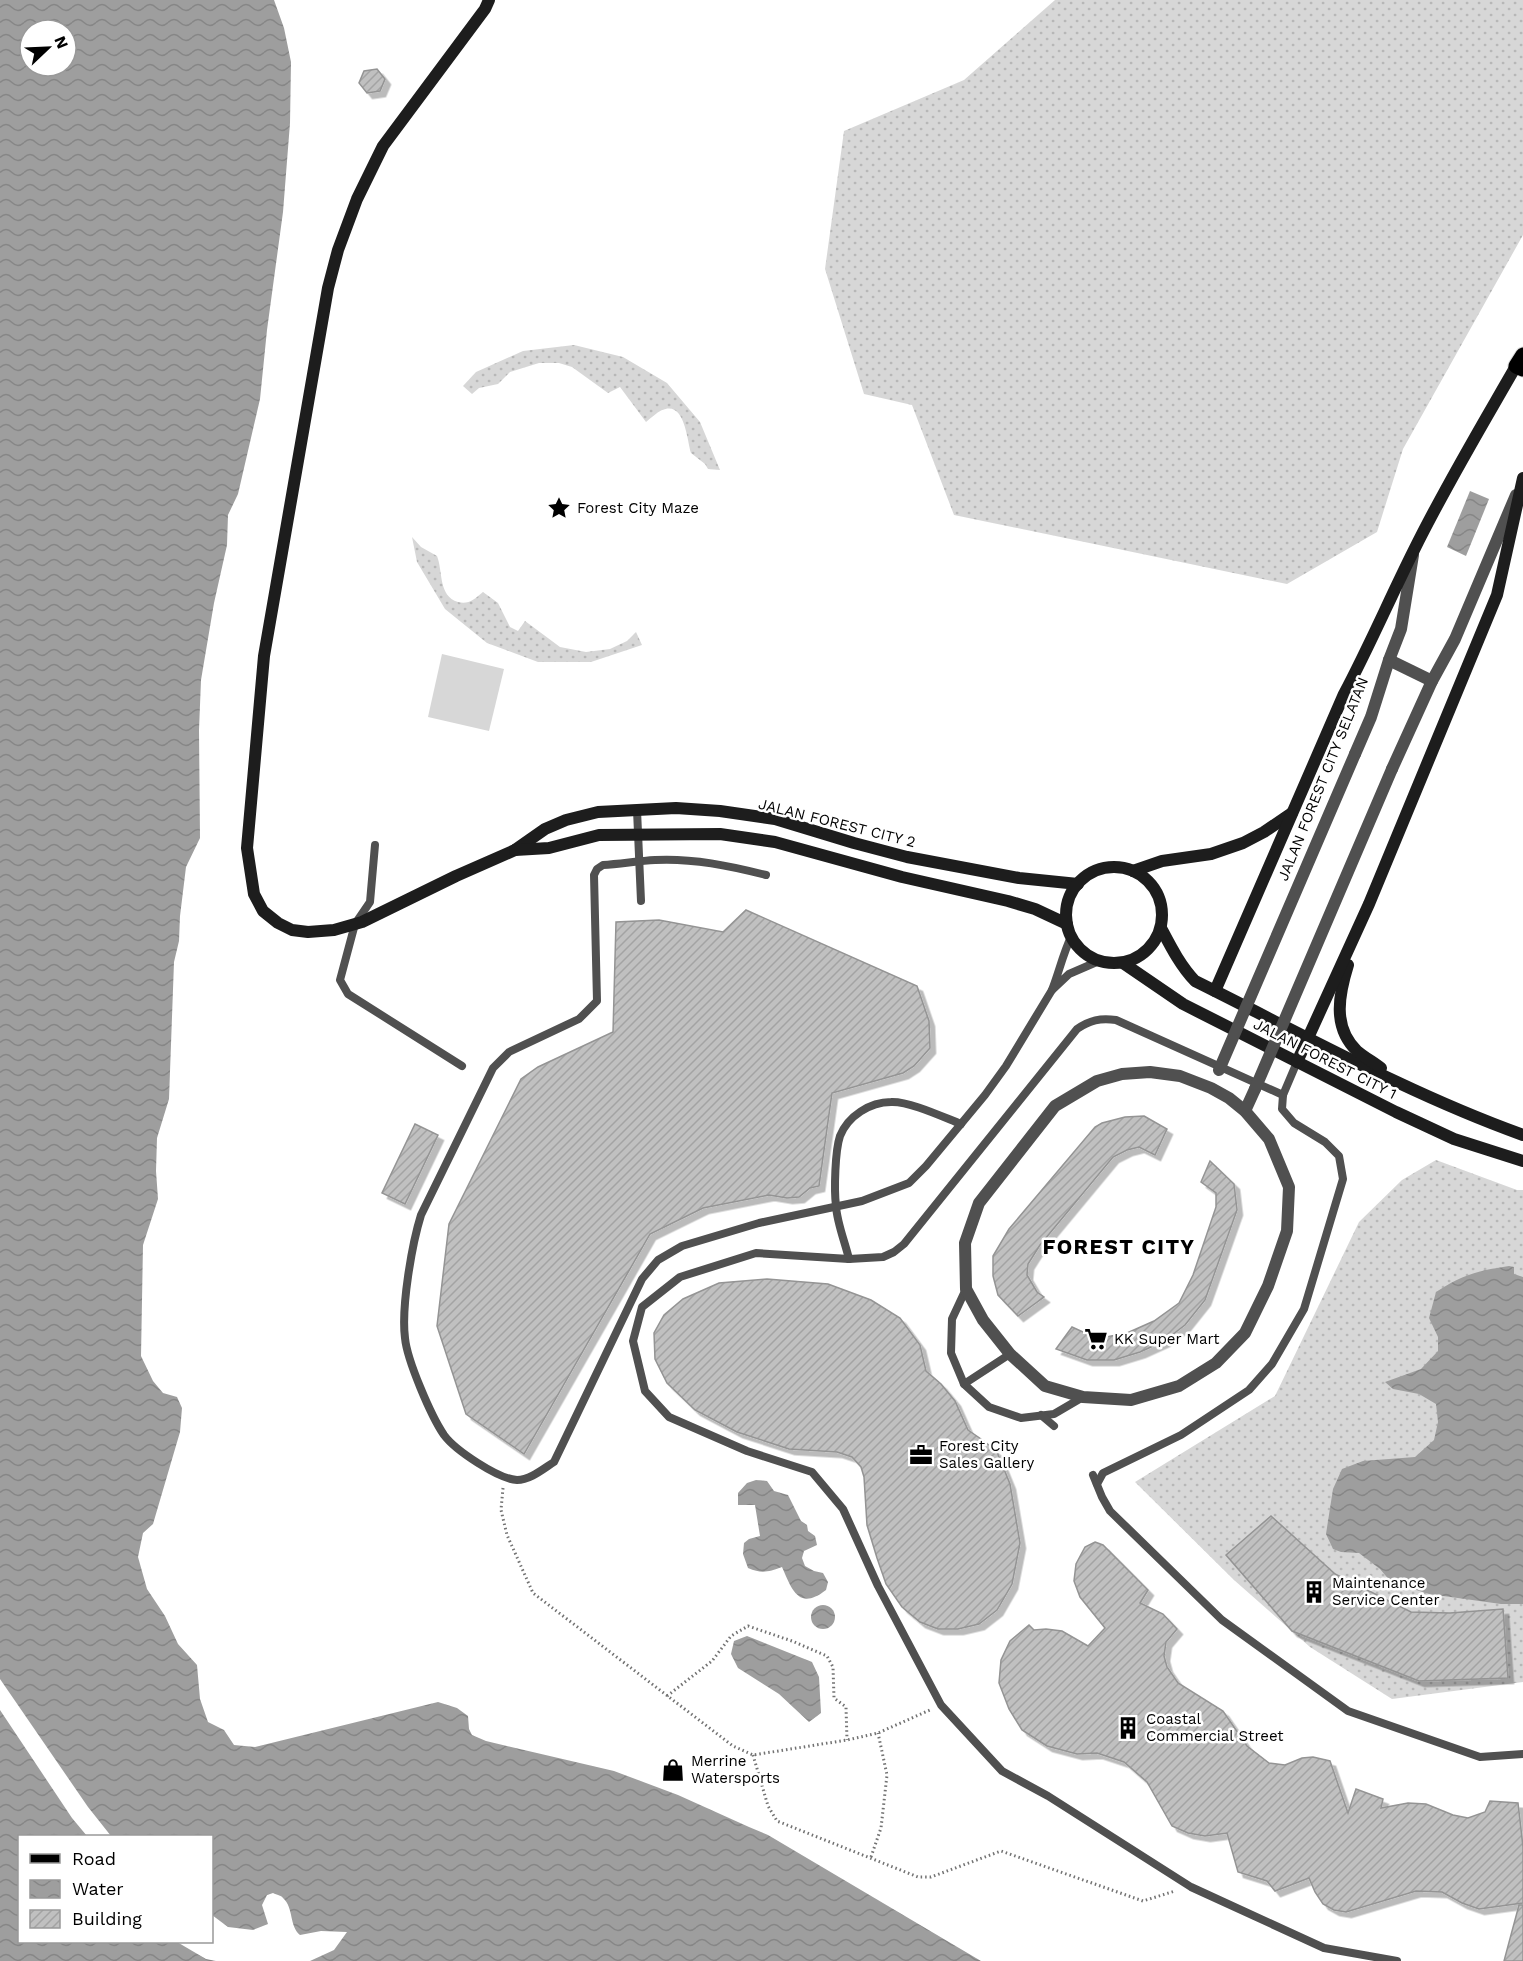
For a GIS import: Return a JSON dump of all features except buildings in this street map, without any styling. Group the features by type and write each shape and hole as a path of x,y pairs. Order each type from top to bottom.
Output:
{"street":[{"path":"487,5 383,146 357,198 338,250 328,288 264,656 247,848 254,894 263,911 278,923 292,930 308,932 326,930 371,918 515,850 549,848 599,835 720,834 775,842 902,877 1008,901 1035,909 1067,924"},
{"name":"JALAN FOREST CITY SELATAN","path":"1211,1088 1371,717 1401,629 1414,550 1469,447 1521,363"},
{"path":"1245,1111 1392,769 1432,681 1455,639 1522,482"},
{"path":"1297,1062 1368,904 1497,595 1522,482"},
{"path":"1215,990 1344,694 1414,550"},
{"path":"1389,660 1432,681"},
{"name":"JALAN FOREST CITY 2","path":"515,850 545,829 566,820 598,812 676,808 720,811 775,819 907,857 1019,878 1078,884"},
{"path":"1133,871 1162,861 1211,854 1243,843 1292,813"},
{"path":"1109,867 1121,867 1145,878 1154,888 1160,900 1162,914 1161,928 1156,940 1147,951 1136,959 1123,963 1099,961 1085,954 1071,937 1067,924 1068,902 1078,884 1087,875 1109,867"},
{"path":"1368,904 1344,978 1339,1000 1339,1016 1345,1035 1356,1050 1411,1090"},
{"path":"1161,928 1173,953 1195,981 1308,1038"},
{"name":"JALAN FOREST CITY 1","path":"1123,963 1183,1004 1396,1112 1454,1139 1523,1161"},
{"name":"JALAN FOREST CITY 1","path":"1308,1038 1411,1090 1470,1116 1523,1135"},
{"path":"1150,1072 1180,1076 1211,1088 1229,1098 1245,1111 1269,1139 1289,1187 1287,1231 1268,1286 1245,1333 1216,1363 1179,1386 1131,1400 1083,1397 1045,1386 1010,1354 983,1320 966,1289 965,1243 979,1203 1055,1106 1096,1081 1122,1074 1150,1072"}],"lane":[{"path":"487,5 499,0"},
{"path":"637,810 641,901"},
{"path":"375,845 370,902 355,924 340,980 348,994 462,1066"},
{"path":"766,874 729,865 694,861 655,860 603,865 597,869 594,875 597,1001 579,1019 509,1052 493,1068 421,1215 416,1233 405,1308 404,1336 408,1355 437,1423 446,1437 479,1464 503,1477 519,1480 537,1474 554,1462 642,1279 658,1260 682,1246 720,1234 862,1201 909,1183 961,1124 1006,1066 1052,990 1071,937"},
{"path":"1052,990 1069,974 1099,961"},
{"path":"1283,1095 1116,1020 1103,1018 1088,1022 1077,1029 904,1244 894,1252 883,1257 849,1259 756,1253 680,1277 642,1307 633,1341 645,1391 669,1417 747,1451 812,1472 825,1486 843,1509 878,1586 941,1705 1002,1771 1047,1796 1191,1887 1324,1948 1397,1961"},
{"path":"1097,1484 1103,1473 1181,1435 1250,1390 1272,1364 1304,1309 1343,1179 1339,1156 1325,1142 1294,1122 1282,1109 1283,1095 1297,1062"},
{"path":"849,1259 836,1206 837,1155 840,1136 850,1122 863,1110 878,1103 893,1101 961,1124"},
{"path":"966,1289 952,1319 951,1353 964,1384 989,1407 1021,1418 1054,1414 1083,1397"},
{"path":"964,1384 1010,1354"},
{"path":"1041,1415 1054,1426"},
{"path":"1094,1475 1110,1511 1222,1620 1348,1711 1480,1757 1523,1754"}],"path":[{"path":"503,1477 501,1510 507,1536 533,1593 733,1746 753,1755 847,1740 878,1733 941,1705"},
{"path":"667,1696 712,1661 731,1636 748,1626 827,1656 833,1668 834,1698 846,1707 847,1740"},
{"path":"871,1858 881,1828 887,1775 878,1733"},
{"path":"753,1755 768,1806 777,1821 918,1877 931,1877 1001,1851 1143,1901 1191,1887"}],"shaded area":[{"path":"1055,0 1523,0 1523,235 1403,449 1377,532 1287,584 954,515 912,405 864,394 825,269 844,131 964,80"},
{"path":"574,345 623,357 667,383 700,422 720,470 708,469 691,453 684,423 676,411 670,408 662,410 646,422 620,387 608,393 572,367 559,363 539,363 510,372 498,384 479,388 472,394 463,386 476,372 523,351"},
{"path":"412,537 421,547 437,556 444,589 452,599 462,603 468,602 483,592 498,603 510,627 518,631 525,621 560,647 586,652 610,649 627,641 636,632 642,645 591,662 538,662 487,643 445,609 417,562"},
{"path":"442,654 504,669 489,731 428,717"},
{"path":"1436,1160 1517,1190 1523,1190 1523,1682 1392,1699 1310,1647 1234,1580 1135,1482 1275,1396 1359,1222 1402,1180"}],"water":[{"path":"0,0 274,0 284,28 291,62 290,123 283,212 260,399 238,494 228,515 227,545 201,680 200,838 186,867 179,941 174,962 169,1099 157,1138 158,1199 143,1245 141,1356 153,1381 163,1393 177,1397 182,1408 180,1432 153,1524 143,1533 138,1557 147,1589 165,1616 178,1644 197,1665 200,1699 208,1722 224,1730 234,1745 255,1747 438,1702 457,1708 468,1716 472,1735 486,1741 614,1771 678,1795 768,1835 981,1961 310,1961 334,1950 347,1932 321,1931 300,1935 294,1927 286,1902 281,1896 273,1893 267,1895 262,1905 268,1924 253,1930 228,1927 213,1916 213,1835 110,1835 88,1807 0,1679"},
{"path":"1470,491 1489,499 1466,556 1447,547"},
{"path":"1514,1267 1514,1274 1523,1277 1523,1604 1501,1604 1429,1594 1391,1582 1380,1569 1359,1553 1333,1549 1326,1534 1333,1489 1342,1469 1363,1461 1415,1457 1434,1440 1438,1422 1436,1404 1419,1394 1393,1389 1385,1382 1421,1369 1438,1351 1438,1337 1429,1318 1436,1292 1471,1274"},
{"path":"756,1480 767,1481 774,1491 788,1495 801,1521 815,1536 817,1545 804,1551 802,1558 805,1566 823,1573 828,1582 826,1590 817,1596 803,1598 798,1595 789,1583 782,1567 765,1572 748,1568 743,1554 744,1543 760,1536 755,1505 738,1505 738,1493 747,1483"},
{"path":"823,1605 832,1608 835,1617 832,1626 823,1629 814,1626 811,1617 814,1608"},
{"path":"747,1636 812,1662 819,1677 821,1713 809,1722 779,1694 738,1668 731,1654 734,1641"},
{"path":"0,1710 72,1818 86,1835 18,1835 18,1943 179,1943 206,1959 216,1961 0,1961"}],"place":[{"name":"Forest City Maze","path":"559,508"},
{"name":"KK Super Mart","path":"1096,1339"},
{"name":"Forest City Sales Gallery","path":"921,1455"},
{"name":"Maintenance Service Center","path":"1314,1592"},
{"name":"Coastal Commercial Street","path":"1128,1728"},
{"name":"Merrine Watersports","path":"673,1770"}],"district":[{"name":"FOREST CITY","path":"1119,1247"}]}
